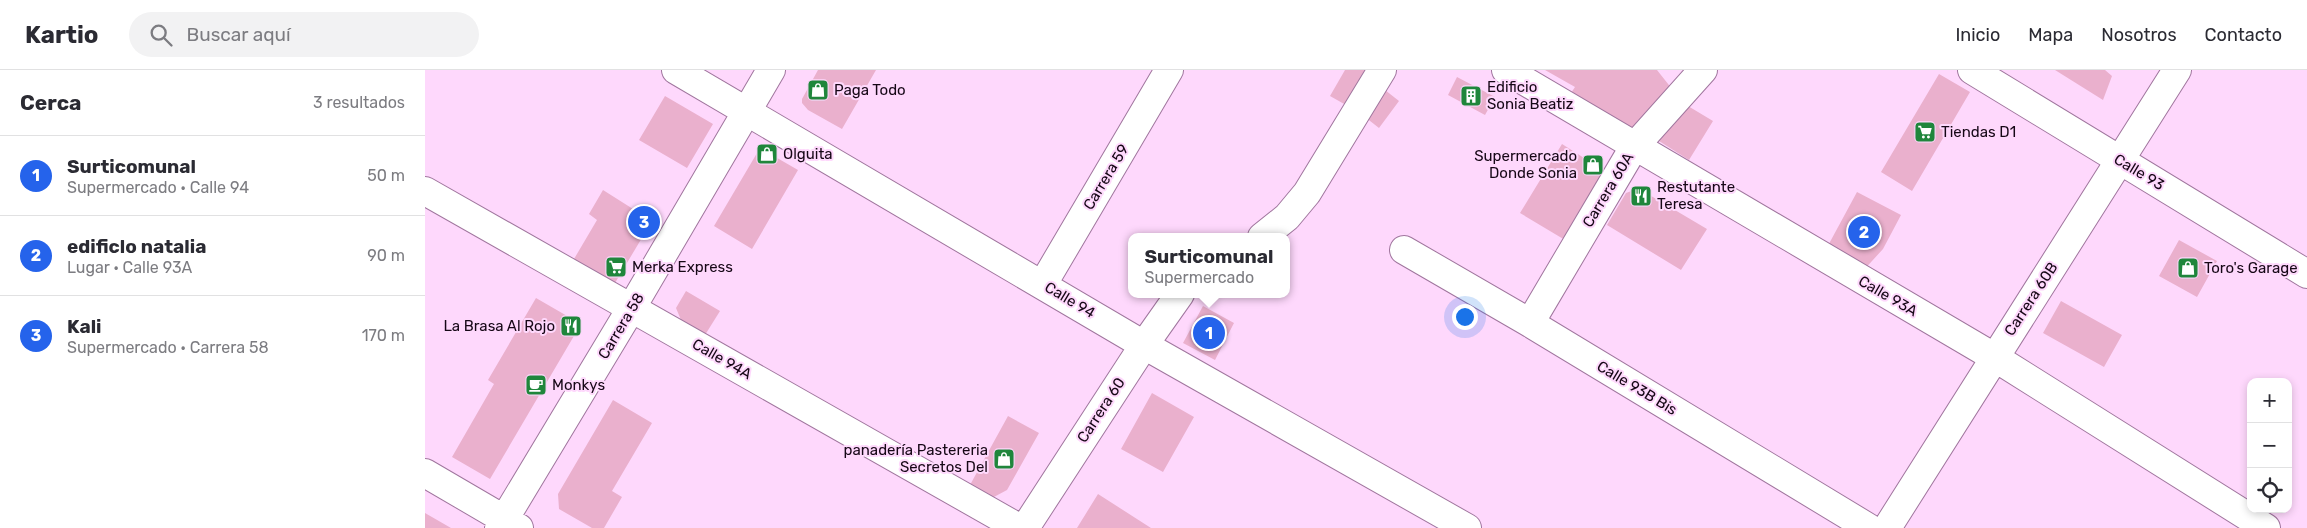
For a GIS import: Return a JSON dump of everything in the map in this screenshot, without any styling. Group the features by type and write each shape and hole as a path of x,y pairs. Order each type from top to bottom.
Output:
{"street":[{"name":"Calle 94","path":"676,70 1144,345 1467,528"},
{"name":"Carrera 58","path":"507,525 771,70"},
{"name":"Carrera 59","path":"1043,284 1169,70"},
{"path":"1267,233 1287,217 1307,193 1382,70"},
{"name":"Calle 93A","path":"1507,70 1634,147 1994,357 2266,528"},
{"name":"Carrera 60A","path":"1529,323 1634,147 1703,70"},
{"name":"Calle 93","path":"1972,70 2307,274"},
{"name":"Carrera 60B","path":"1887,528 2177,70"},
{"name":"Calle 94A","path":"425,191 1019,528"},
{"name":"Calle 93B Bis","path":"1404,250 1869,528"},
{"name":"Carrera 60","path":"1025,528 1144,345 1177,298"},
{"path":"425,473 507,525"}],"building":[{"path":"818,70 876,70 842,129 808,110 802,103 802,99"},
{"path":"1345,70 1376,70 1353,109 1330,96"},
{"path":"1545,70 1657,70 1676,94 1631,134 1571,93 1575,87"},
{"path":"2055,70 2105,70 2112,76 2103,100"},
{"name":"Tiendas D1","path":"1939,74 1970,92 1912,191 1881,172"},
{"name":"Edificio Sonia Beatiz","path":"1457,77 1495,97 1485,115 1448,95"},
{"path":"1385,90 1399,101 1379,128 1365,117"},
{"path":"665,96 713,124 687,168 639,140"},
{"path":"1683,103 1713,121 1689,160 1659,141"},
{"path":"1562,144 1606,172 1565,240 1520,213"},
{"path":"760,148 798,170 752,249 714,226"},
{"path":"603,190 652,221 615,283 574,259 597,220 589,214"},
{"path":"1641,190 1707,229 1681,270 1607,225 1626,193"},
{"path":"1857,192 1901,215 1883,249 1861,273 1824,253"},
{"name":"Toro's Garage","path":"2179,240 2217,261 2197,297 2159,276"},
{"path":"686,291 720,311 705,335 681,320 676,308"},
{"path":"536,298 581,324 490,479 452,457 494,384 488,380"},
{"path":"2061,301 2122,335 2104,367 2043,333"},
{"path":"1203,306 1234,323 1215,360 1183,343"},
{"path":"1152,393 1194,417 1163,472 1121,449"},
{"path":"613,400 652,423 612,491 622,497 604,528 592,528 559,509 558,494"},
{"name":"panadería Pastereria Secretos Del","path":"1008,416 1039,433 1007,490 992,498 970,485"},
{"path":"1098,494 1151,528 1077,528"},
{"path":"425,513 451,528 425,528"}],"place":[{"name":"Paga Todo","path":"818,90"},
{"name":"Edificio Sonia Beatiz","path":"1471,96"},
{"name":"Tiendas D1","path":"1925,132"},
{"name":"Olguita","path":"767,154"},
{"name":"Supermercado Donde Sonia","path":"1593,165"},
{"name":"Restutante Teresa","path":"1641,196"},
{"name":"Kali","path":"644,222"},
{"name":"edificlo natalia","path":"1864,232"},
{"name":"Merka Express","path":"616,267"},
{"name":"Toro's Garage","path":"2188,268"},
{"name":"La Brasa Al Rojo","path":"571,326"},
{"name":"Surticomunal","path":"1209,333"},
{"name":"Monkys","path":"536,385"},
{"name":"panadería Pastereria Secretos Del","path":"1004,459"}]}
